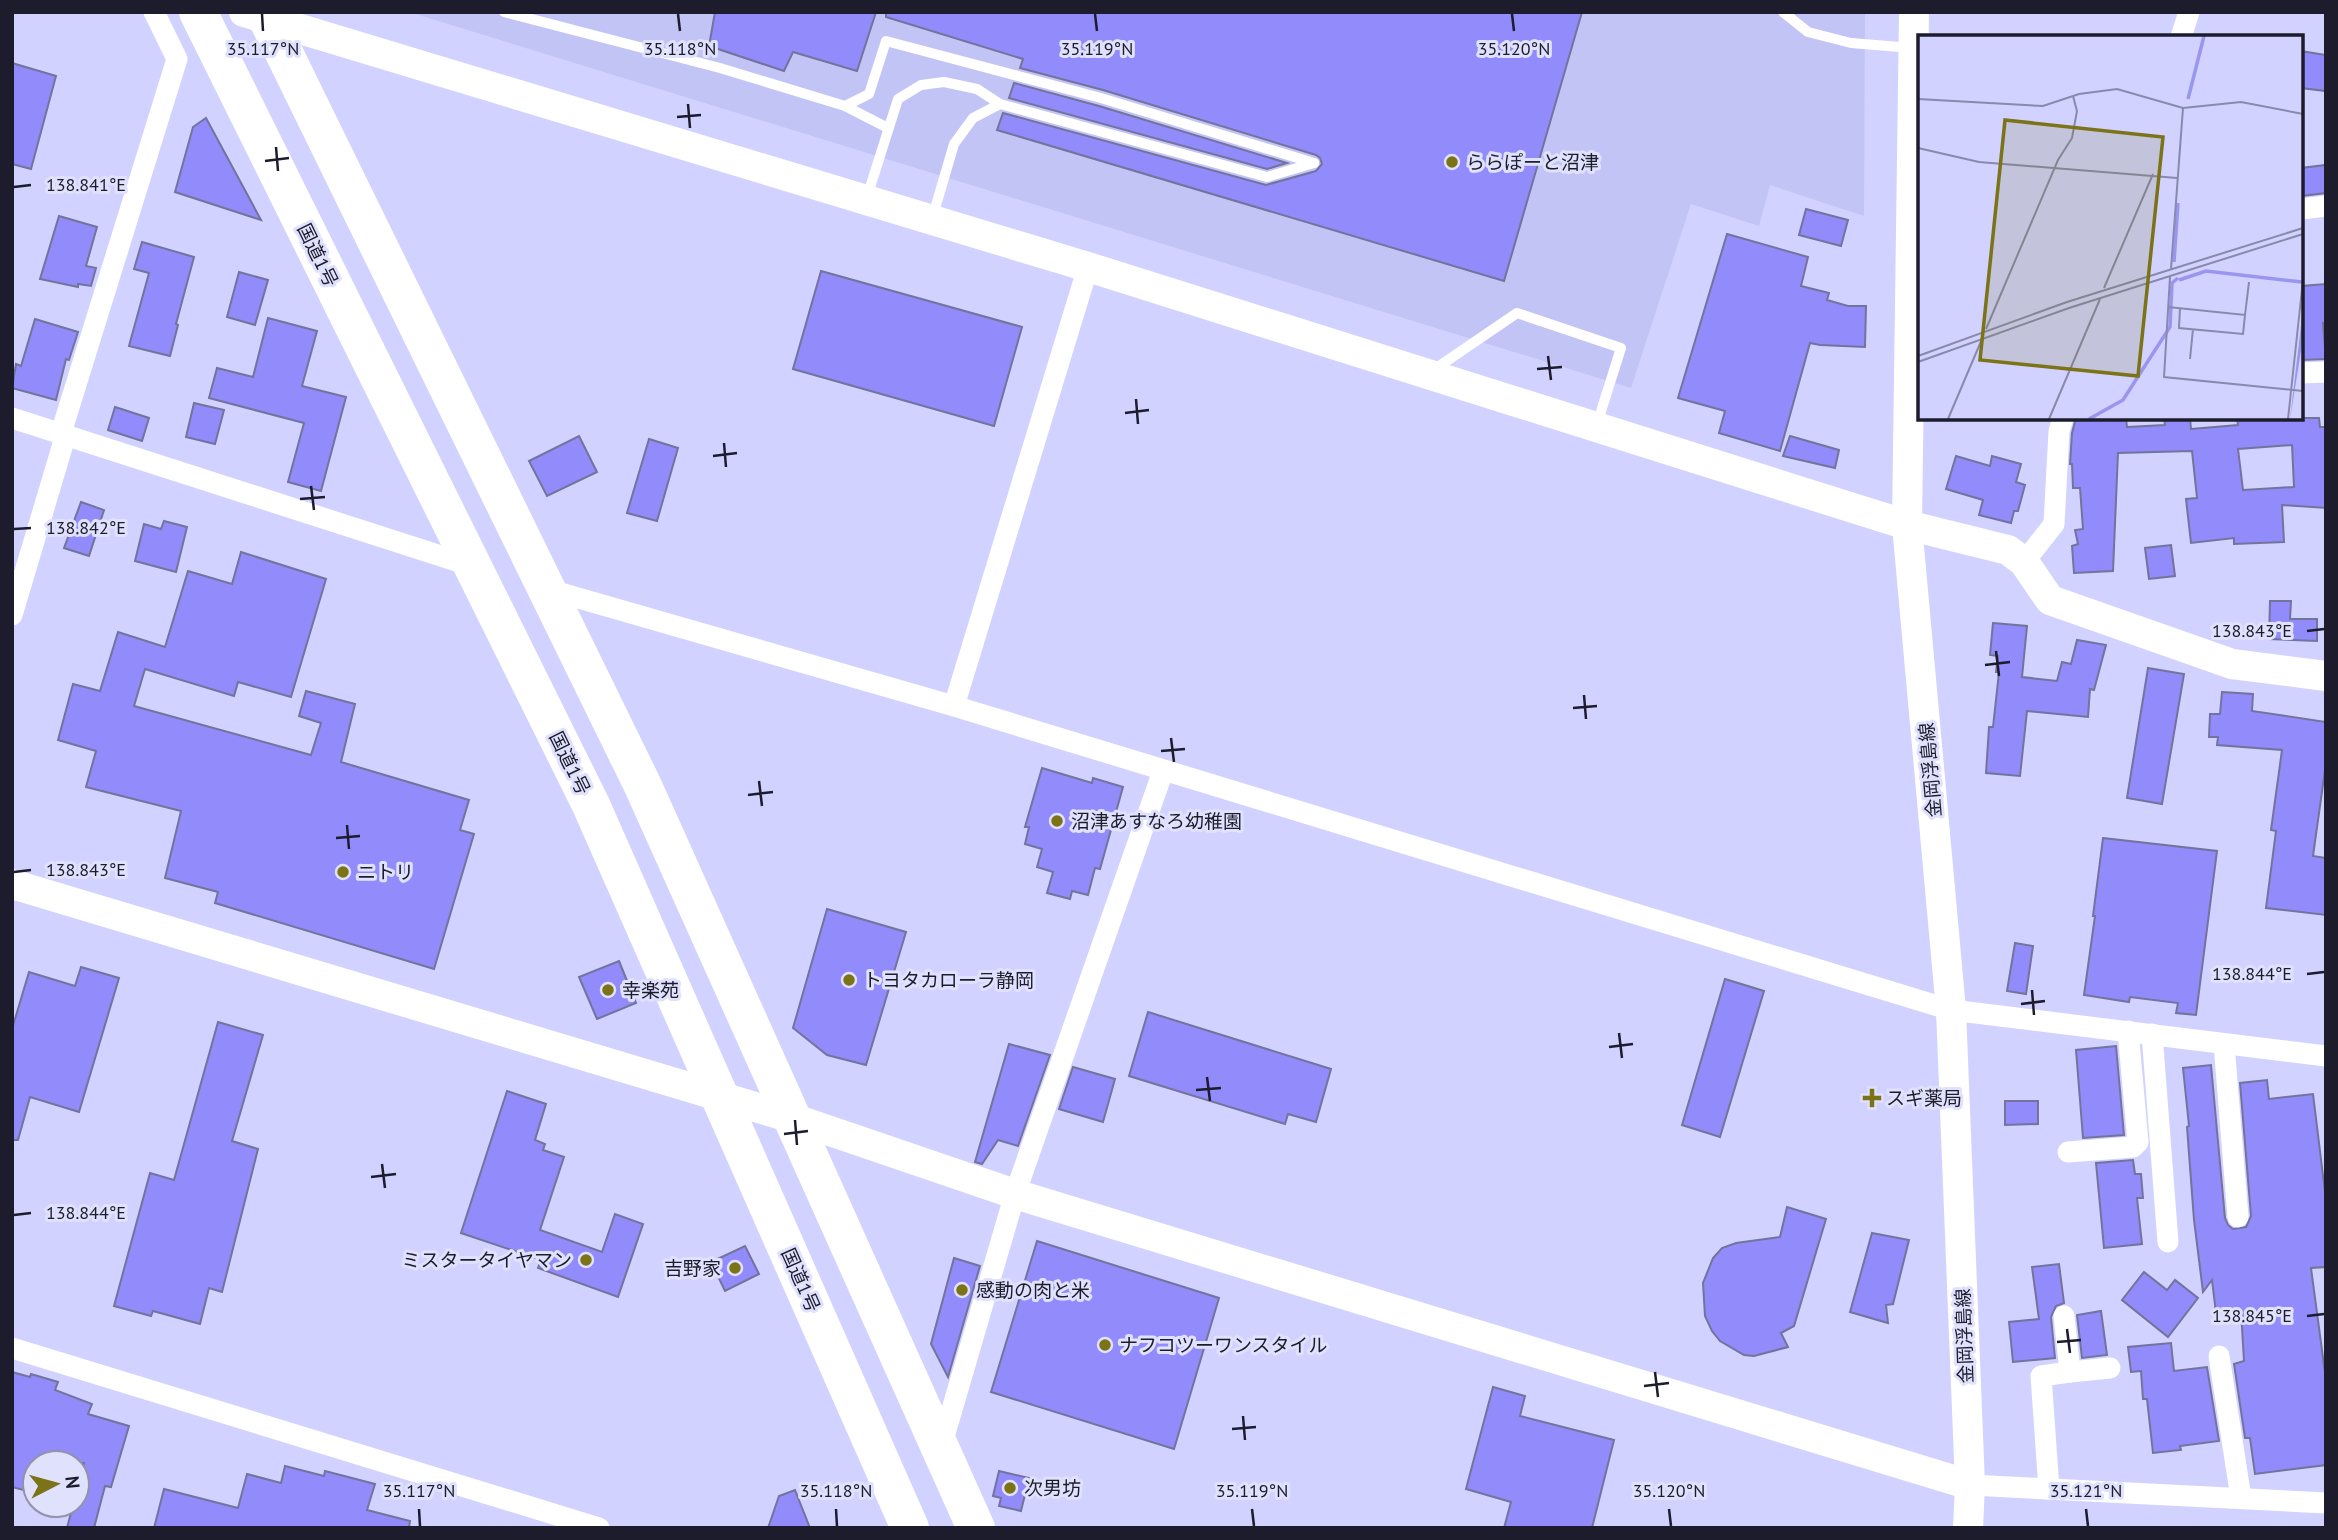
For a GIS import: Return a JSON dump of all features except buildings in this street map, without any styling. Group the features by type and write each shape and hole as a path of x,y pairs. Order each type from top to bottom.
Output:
{"highway":[{"name":"国道1号","path":"198,12 591,805 910,1528"},
{"path":"259,15 643,786 976,1528"}],"street":[{"path":"12,615 177,59 153,12"},
{"name":"金岡浮島線","path":"1914,12 1917,49 1908,525 1951,1010 1970,1485 1968,1528"},
{"path":"2181,35 2189,12"},
{"path":"259,15 320,25 866,201 1088,267 1908,525 2008,550 2024,562 2050,600 2232,664 2326,676"},
{"path":"2303,209 2326,206"},
{"path":"954,706 1088,267"},
{"path":"2303,373 2326,372"},
{"path":"12,418 472,566"},
{"path":"2024,562 2054,524 2059,431 2062,420"},
{"path":"547,589 954,706 1951,1010 2326,1056"},
{"path":"940,1448 1015,1194 1163,771"},
{"path":"12,884 792,1118 1015,1194 1970,1485 2326,1503"},
{"path":"2068,1152 2133,1147 2138,1142 2128,1031"},
{"path":"2152,1034 2168,1242"},
{"path":"2224,1044 2238,1217"},
{"path":"2064,1316 2070,1372"},
{"path":"12,1348 599,1528"},
{"path":"2219,1356 2241,1499"},
{"path":"2049,1489 2041,1376 2110,1368"}],"lane":[{"path":"504,12 720,68 845,106 888,128"},
{"path":"1783,12 1808,32 1851,43 1917,49"},
{"path":"845,106 869,94 886,41 1101,98 1314,163 1267,177 1000,104 977,89 944,82 921,85 898,99 866,201"},
{"path":"932,221 954,144 972,118 1000,104"},
{"path":"1427,374 1517,313 1621,348 1596,427"}],"shaded area":[{"name":"ららぽーと沼津","path":"409,12 1865,12 1864,216 1770,185 1759,226 1691,204 1631,388"}],"place":[{"name":"ららぽーと沼津","path":"1452,162"},
{"name":"沼津あすなろ幼稚園","path":"1057,821"},
{"name":"ニトリ","path":"343,872"},
{"name":"トヨタカローラ静岡","path":"849,980"},
{"name":"幸楽苑","path":"608,990"},
{"name":"スギ薬局","path":"1872,1098"},
{"name":"ミスタータイヤマン","path":"586,1260"},
{"name":"吉野家","path":"735,1268"},
{"name":"感動の肉と米","path":"962,1290"},
{"name":"ナフコツーワンスタイル","path":"1105,1345"},
{"name":"次男坊","path":"1010,1488"}]}
